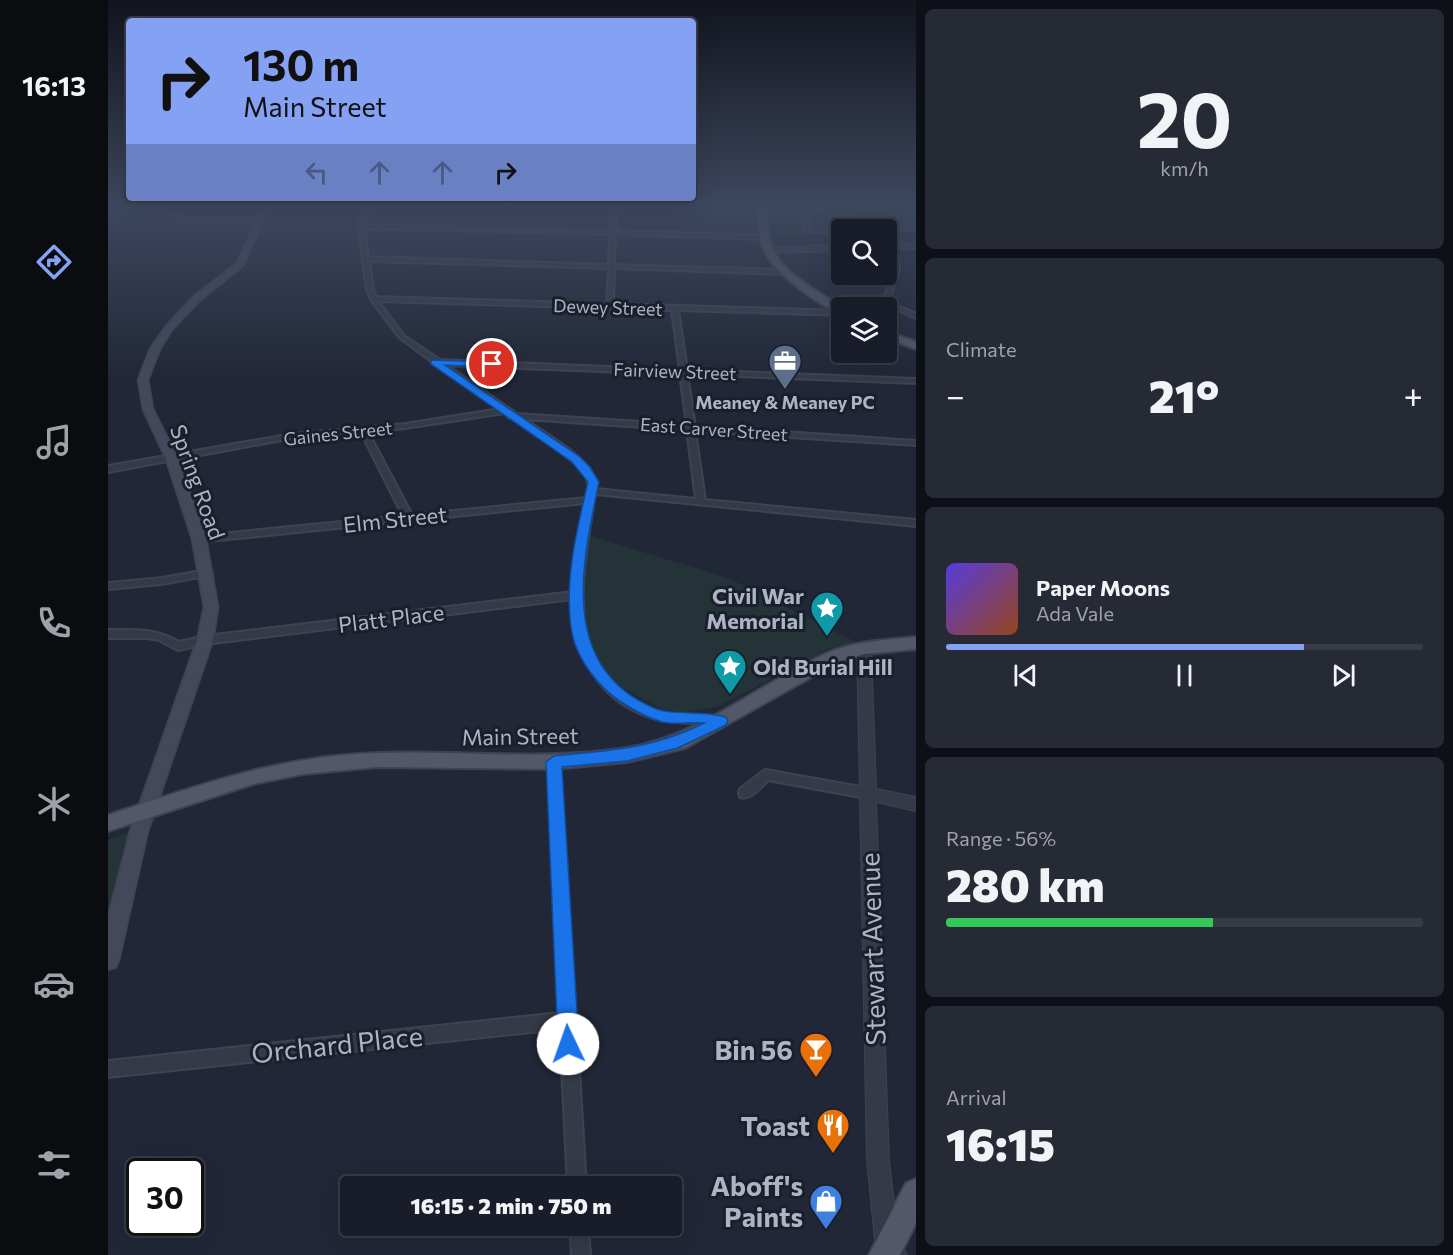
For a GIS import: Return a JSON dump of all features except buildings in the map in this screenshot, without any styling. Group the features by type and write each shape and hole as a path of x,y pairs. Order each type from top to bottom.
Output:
{"main road":[{"name":"Spring Road","path":"108,960 139,831 205,640 211,607 200,539 172,459 148,409 143,386 147,367 155,348 182,312 240,264"},
{"path":"779,264 786,272 831,304"},
{"path":"897,338 916,346"},
{"name":"Main Street","path":"108,823 262,774 303,766 377,760 554,762 627,754 678,742 721,721 802,672 834,657 864,648 916,643"},
{"path":"889,1253 916,1193"}],"street":[{"path":"367,264 374,299 402,337 508,414 576,459 594,482 583,533 577,595 579,634 586,654 598,674 614,690 648,712 665,717 702,717 721,721"},
{"path":"526,264 786,272"},
{"path":"609,307 611,266"},
{"name":"Dewey Street","path":"374,299 831,312"},
{"path":"675,309 701,501"},
{"path":"897,309 916,316"},
{"name":"Fairview Street","path":"434,362 916,381"},
{"name":"Gaines Street","path":"108,469 293,436 508,414"},
{"name":"East Carver Street","path":"508,414 916,443"},
{"path":"363,429 408,517"},
{"name":"Elm Street","path":"200,539 591,496 701,501 916,523"},
{"path":"108,586 162,581 207,573"},
{"name":"Platt Place","path":"108,634 147,634 162,637 170,644 178,646 205,640 577,595"},
{"name":"Stewart Avenue","path":"864,648 866,793 879,1161 889,1253"},
{"path":"554,762 576,1176"},
{"path":"745,793 766,775 916,804"},
{"name":"Orchard Place","path":"108,1069 567,1020"},
{"path":"580,1236 581,1255"}],"shaded area":[{"path":"587,535 728,578 858,643 830,648 717,707 683,713 657,707 623,688 605,672 589,639 582,591"},
{"path":"132,831 108,915 108,840"}],"place":[{"name":"Meaney & Meaney PC","path":"785,390"},
{"name":"Civil War Memorial","path":"827,637"},
{"name":"Old Burial Hill","path":"730,695"},
{"name":"Bin 56","path":"816,1078"},
{"name":"Toast","path":"833,1154"},
{"name":"Aboff's Paints","path":"826,1230"}],"route":[{"path":"492,364 434,362 576,459 594,482 583,533 577,595 579,634 586,654 598,674 614,690 648,712 665,717 702,717 721,721 678,742 627,754 554,762 568,1044"}]}
